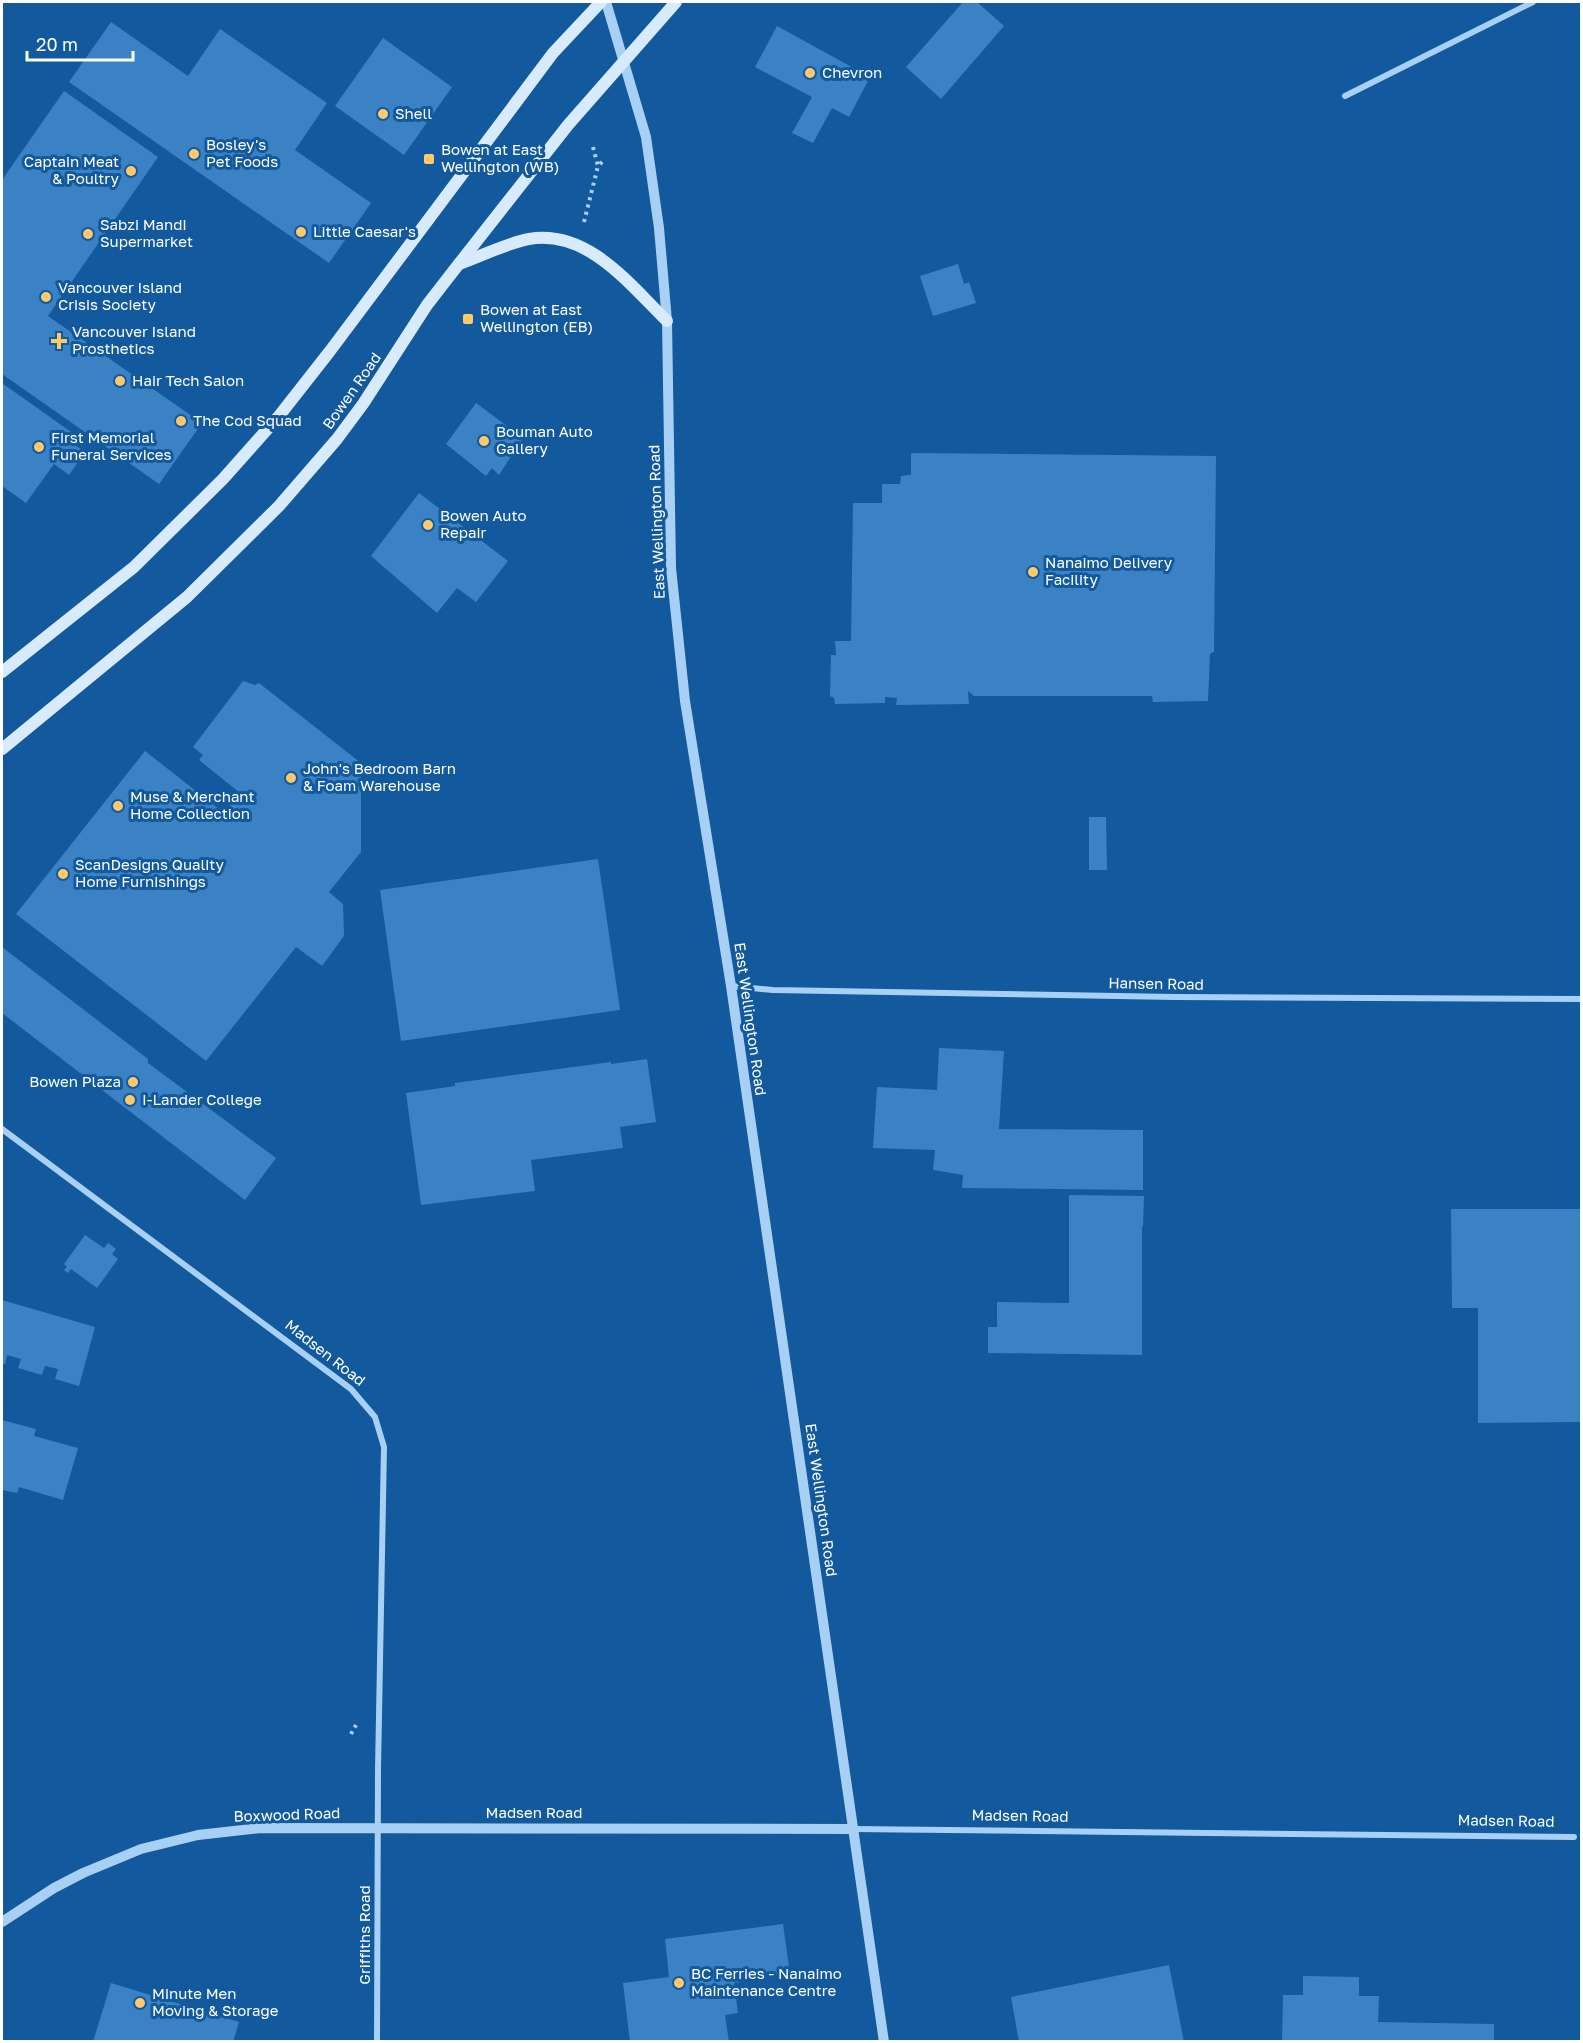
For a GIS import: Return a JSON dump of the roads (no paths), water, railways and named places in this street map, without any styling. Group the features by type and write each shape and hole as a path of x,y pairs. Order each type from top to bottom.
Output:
{"main road":[{"path":"2,672 134,567 231,470 279,416 330,351 553,53 601,2"},
{"name":"Bowen Road","path":"2,749 164,618 219,568 272,514 337,439 363,404 427,305 458,264 568,125 676,2"},
{"path":"458,264 529,239 552,239 577,244 601,259 667,321"}],"street":[{"name":"East Wellington Road","path":"606,2 646,137 659,228 667,321 671,568 685,701 730,986 843,1752 851,1829 884,2042"},
{"path":"1345,96 1533,2"},
{"name":"Hansen Road","path":"730,986 773,990 1164,997 1581,999"},
{"name":"Madsen Road","path":"2,1129 351,1389 375,1417 384,1447 377,1828 851,1829 1575,1837"},
{"name":"Boxwood Road","path":"2,1922 54,1888 83,1873 141,1849 198,1835 261,1828 377,1828"},
{"name":"Griffiths Road","path":"377,1828 377,2042"}],"place":[{"name":"Chevron","path":"810,73"},
{"name":"Shell","path":"383,114"},
{"name":"Bosley's Pet Foods","path":"194,154"},
{"name":"Bowen at East Wellington (WB)","path":"429,159"},
{"name":"Captain Meat & Poultry","path":"131,171"},
{"name":"Little Caesar's","path":"301,232"},
{"name":"Sabzi Mandi Supermarket","path":"88,234"},
{"name":"Vancouver Island Crisis Society","path":"46,297"},
{"name":"Bowen at East Wellington (EB)","path":"468,319"},
{"name":"Vancouver Island Prosthetics","path":"59,341"},
{"name":"Hair Tech Salon","path":"120,381"},
{"name":"The Cod Squad","path":"181,421"},
{"name":"Bouman Auto Gallery","path":"484,441"},
{"name":"First Memorial Funeral Services","path":"39,447"},
{"name":"Bowen Auto Repair","path":"428,525"},
{"name":"Nanaimo Delivery Facility","path":"1033,572"},
{"name":"John's Bedroom Barn & Foam Warehouse","path":"291,778"},
{"name":"Muse & Merchant Home Collection","path":"118,806"},
{"name":"ScanDesigns Quality Home Furnishings","path":"63,874"},
{"name":"Bowen Plaza","path":"133,1082"},
{"name":"I-Lander College","path":"130,1100"},
{"name":"BC Ferries - Nanaimo Maintenance Centre","path":"679,1983"},
{"name":"Minute Men Moving & Storage","path":"140,2003"}]}
